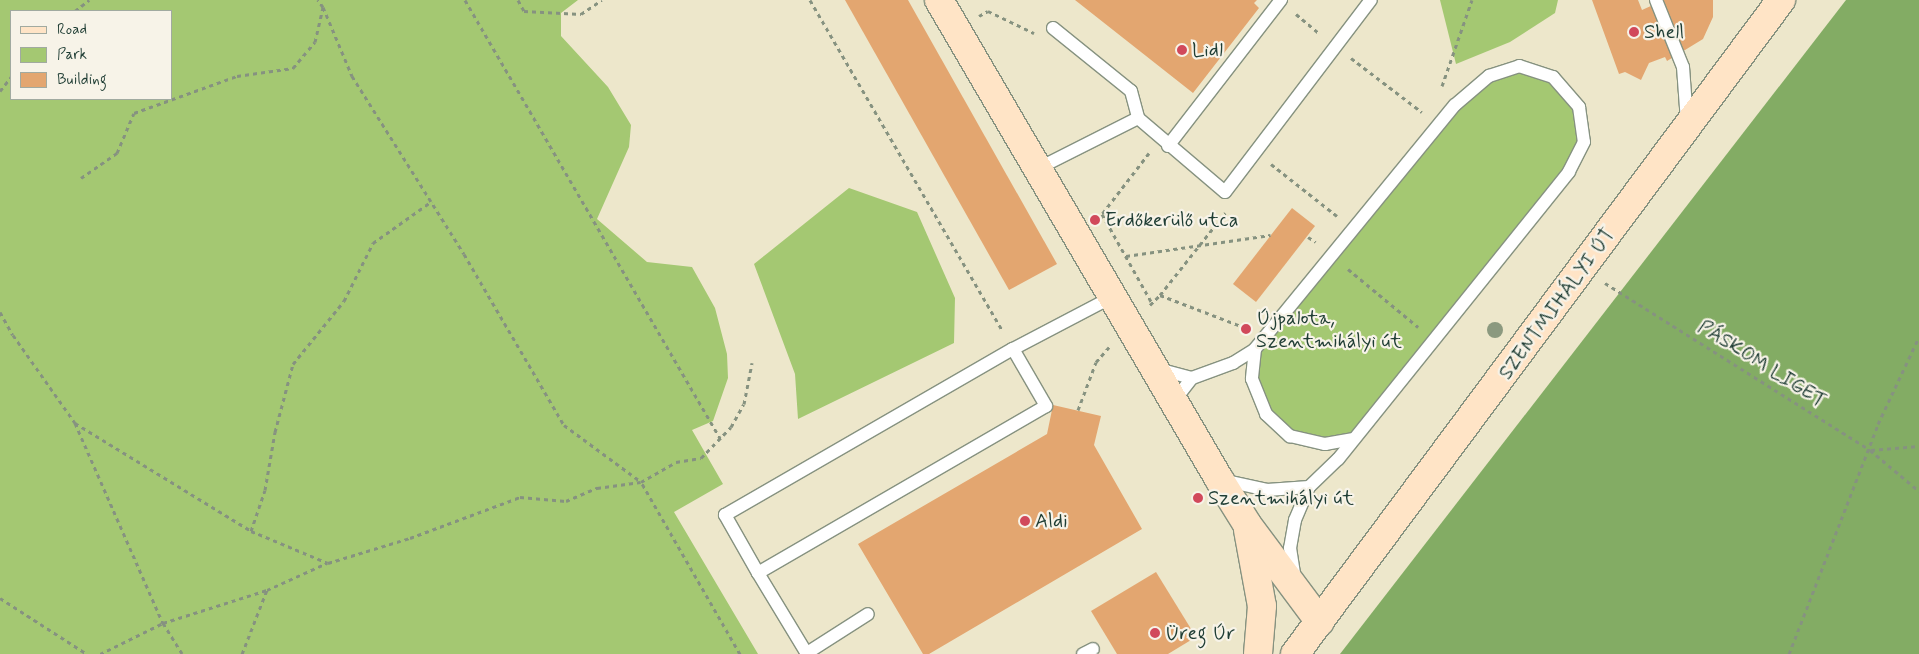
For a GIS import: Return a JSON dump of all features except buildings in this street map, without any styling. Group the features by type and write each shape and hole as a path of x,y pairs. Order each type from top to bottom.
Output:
{"street":[{"path":"939,0 1037,169 1114,296 1219,479 1247,524 1320,622"},
{"name":"SZENTMIHÁLYI ÚT","path":"1295,654 1583,269 1687,124 1780,0"},
{"path":"1247,524 1262,606 1258,654"}],"lane":[{"path":"1164,142 1281,0"},
{"path":"1053,28 1131,91 1138,118 1225,192 1371,0"},
{"path":"1656,0 1683,67 1687,124"},
{"path":"1174,401 1192,378 1233,363 1255,349 1454,105 1489,76 1519,66 1553,77 1578,107 1584,142 1570,172 1354,439 1309,488 1295,520 1290,548 1297,590"},
{"path":"1037,169 1138,118"},
{"path":"868,614 807,653 725,515 1013,349 1114,296"},
{"path":"758,573 1046,406 1013,349"},
{"path":"1255,349 1252,379 1266,414 1290,436 1325,444 1354,439"},
{"path":"1156,369 1192,378"},
{"path":"1219,479 1267,490 1309,488"}],"path":[{"path":"76,10 89,0"},
{"path":"318,0 323,7 352,76 432,201 564,425 641,482 740,654"},
{"path":"464,0 720,438"},
{"path":"518,0 524,11 581,14 602,0"},
{"path":"810,0 1013,349"},
{"path":"1442,86 1472,0"},
{"path":"172,99 237,76 293,68 315,42 323,7"},
{"path":"956,29 988,11 1035,34 1053,28"},
{"path":"0,91 10,78"},
{"path":"82,178 116,153 134,113 170,100"},
{"path":"1152,303 1102,214 1164,142"},
{"path":"1256,152 1337,216"},
{"path":"1078,410 1096,362 1160,295 1226,212 1225,192"},
{"path":"251,531 266,490 275,432 293,364 344,301 373,243 432,201"},
{"path":"1126,256 1270,235"},
{"path":"1308,237 1321,247"},
{"path":"1346,268 1434,340"},
{"name":"PÁSKOM LIGET","path":"1583,269 1870,450 1919,491"},
{"path":"1160,295 1246,328"},
{"path":"0,312 13,336 75,423 163,623 182,654"},
{"path":"1789,654 1870,450 1878,424 1919,337"},
{"path":"100,654 163,623 267,590 328,563 410,538 520,497 566,502 597,488 641,482 676,462 700,458 731,427 744,404 752,363"},
{"path":"75,423 251,531 328,563"},
{"path":"1870,450 1919,446"},
{"path":"242,654 267,590"},
{"path":"0,598 87,654"}],"green space":[{"path":"0,0 578,0 561,13 561,36 608,87 631,125 629,147 597,219 647,262 692,267 715,308 727,354 728,378 713,421 692,430 723,484 674,512 758,654 0,654"},
{"path":"1440,0 1558,0 1555,13 1510,42 1456,64"},
{"path":"1846,0 1919,0 1919,654 1340,654"},
{"path":"1519,66 1553,77 1579,107 1584,142 1569,172 1354,439 1290,436 1266,414 1252,379 1255,349 1455,105 1489,76"},
{"path":"849,188 917,212 955,298 954,343 798,419 795,374 754,264"}],"place":[{"name":"Shell","path":"1634,32"},
{"name":"Lidl","path":"1182,50"},
{"name":"Erdőkerülő utca","path":"1095,220"},
{"name":"Újpalota, Szentmihályi út","path":"1246,329"},
{"name":"Szentmihályi út","path":"1198,498"},
{"name":"Aldi","path":"1025,521"},
{"name":"Üreg Úr","path":"1155,633"}]}
